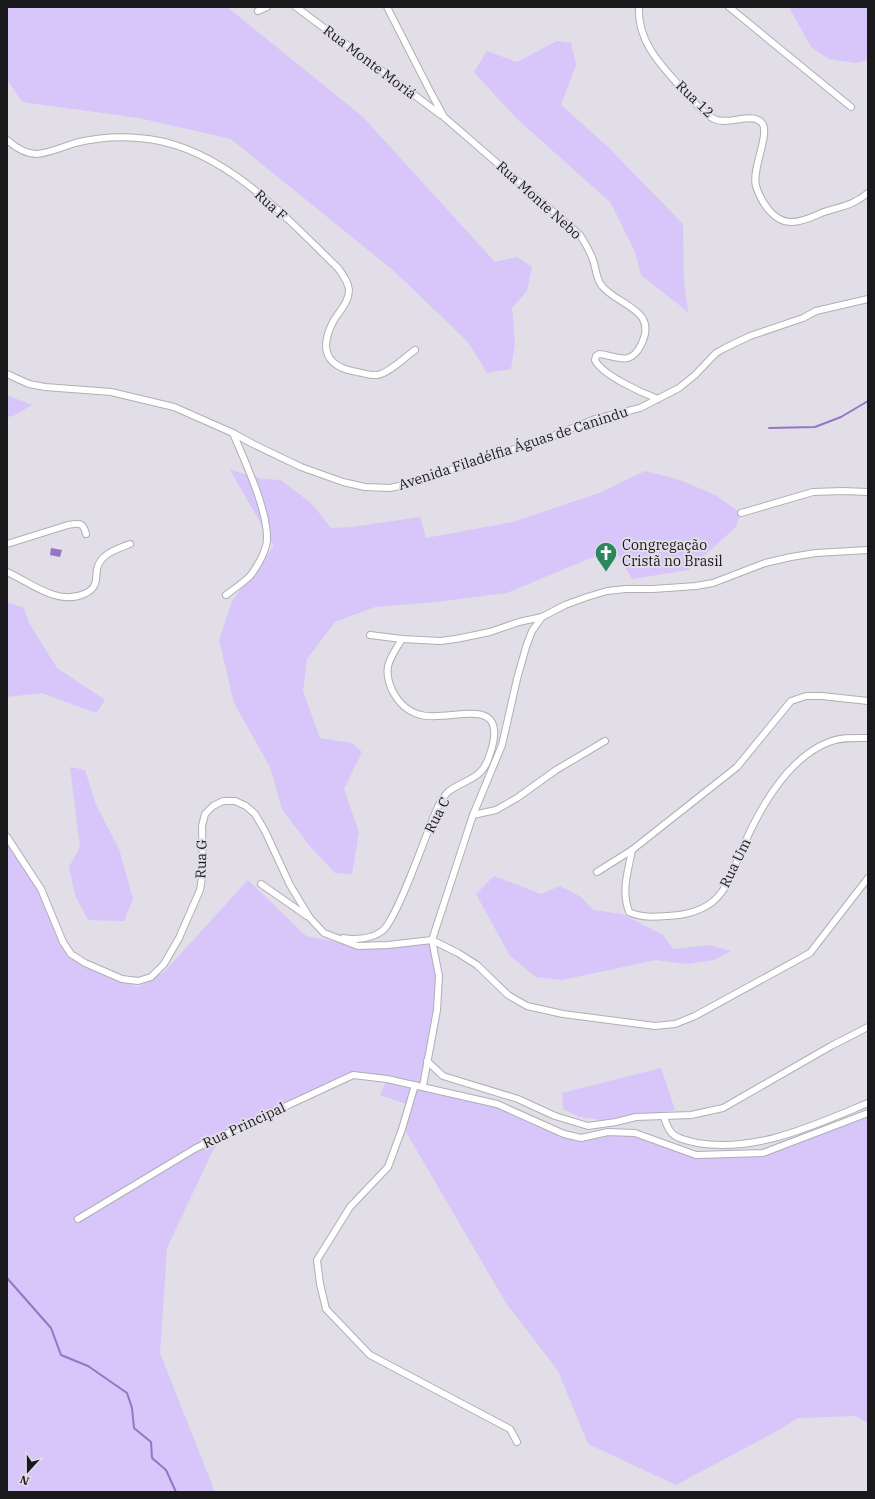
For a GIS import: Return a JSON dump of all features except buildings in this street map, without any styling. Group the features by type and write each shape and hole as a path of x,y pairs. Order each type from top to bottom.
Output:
{"street":[{"path":"258,11 267,7"},
{"name":"Rua Monte Moriá","path":"296,7 444,117"},
{"name":"Rua Monte Nebo","path":"387,7 444,117 580,235 586,244 601,285 641,314 645,326 644,339 638,350 631,357 624,359 599,354 596,356 595,360 603,369 633,389 658,399"},
{"name":"Rua 12","path":"639,7 639,20 643,35 658,63 700,109 714,119 723,122 752,118 761,122 765,127 765,134 755,173 756,185 765,205 774,216 784,221 792,222 802,220 853,204 868,193"},
{"path":"729,7 851,107"},
{"name":"Rua F","path":"7,140 19,149 28,153 37,154 98,139 124,137 141,138 179,146 220,166 247,184 278,210 338,268 344,276 348,283 348,296 346,302 335,319 327,342 327,354 333,363 343,368 376,375 384,373 415,350"},
{"name":"Avenida Filadélfia Águas de Canindu","path":"7,374 29,384 45,387 111,392 174,407 233,433 301,467 343,482 365,487 390,488 408,484 548,438 595,419 640,408 679,388 695,375 716,353 750,336 803,318 816,311 868,299"},
{"path":"226,595 250,576 260,561 267,542 266,522 253,483 233,433"},
{"path":"741,514 813,492 868,492"},
{"path":"7,544 68,525 82,524 85,528 86,534"},
{"path":"7,572 48,593 61,597 72,598 89,592 95,586 99,561 103,556 130,544"},
{"path":"370,635 402,640 440,641 456,639 490,632 519,622 542,617 582,599 607,591 626,589 659,589 701,585 713,583 765,563 791,557 816,553 868,550"},
{"path":"422,1086 437,1010 439,976 432,940 473,815 502,745 517,678 528,642 532,631 542,617"},
{"name":"Rua C","path":"324,933 349,939 368,938 382,932 388,926 397,908 442,799 449,792 482,772 489,757 494,737 493,724 489,719 480,714 467,713 433,717 420,715 406,708 396,697 387,674 390,660 402,640"},
{"path":"597,872 632,850 737,767 791,701 806,696 822,696 868,701"},
{"name":"Rua Um","path":"632,850 624,892 629,912 639,916 681,916 709,905 718,896 727,883 750,832 763,808 789,770 799,760 829,742 848,738 868,738"},
{"path":"473,815 496,810 517,798 556,770 605,741"},
{"name":"Rua G","path":"7,837 41,889 63,942 71,954 85,963 122,979 138,981 151,977 164,964 179,938 200,890 203,871 202,826 205,814 213,806 223,801 235,801 246,806 255,814 266,831 290,885 310,918 324,933 358,946 388,945 432,940"},
{"path":"432,940 458,953 477,966 508,995 527,1006 563,1014 619,1022 655,1026 675,1024 695,1016 810,953 868,878"},
{"path":"261,884 310,918"},
{"path":"427,1061 443,1076 518,1099 555,1116 588,1126 616,1122 636,1117 691,1115 723,1108 868,1027"},
{"name":"Rua Principal","path":"78,1219 196,1148 353,1075 387,1079 422,1086 497,1104 564,1134 581,1138 608,1132 635,1133 696,1154 763,1153 868,1113"},
{"path":"415,1085 402,1129 388,1167 350,1207 317,1260 320,1284 326,1309 370,1355 510,1429 517,1442"},
{"path":"664,1117 668,1128 673,1135 686,1140 712,1145 739,1144 778,1137 868,1103"}],"shaded area":[{"path":"7,7 227,7 363,117 495,262 517,257 532,267 527,291 512,308 515,343 511,369 487,373 468,342 394,271 231,139 139,118 22,102 7,79"},
{"path":"789,7 868,7 868,60 855,63 829,59 811,47"},
{"path":"557,41 571,43 576,65 561,105 607,146 683,224 684,282 688,312 641,275 635,252 611,203 516,118 474,72 487,51 517,62"},
{"path":"7,395 32,405 13,416 7,417"},
{"path":"230,470 263,479 281,480 312,504 331,528 352,527 420,517 426,538 513,522 599,493 645,471 680,480 715,495 741,513 735,528 688,570 632,579 617,553 591,558 507,593 436,602 375,607 335,622 307,659 303,691 320,738 352,743 362,752 344,789 359,832 352,874 335,873 308,844 282,809 270,767 234,703 219,640 232,601 274,546"},
{"path":"51,548 62,550 60,557 50,555"},
{"path":"7,602 24,608 29,623 57,668 105,700 96,713 42,693 7,697"},
{"path":"70,767 85,770 96,805 119,849 133,899 124,921 88,920 75,895 69,867 80,847"},
{"path":"7,842 41,889 71,954 137,987 164,972 248,880 306,936 358,946 432,940 439,976 423,1086 497,1104 581,1138 608,1132 635,1133 696,1155 763,1153 868,1113 868,1423 856,1416 798,1418 777,1431 676,1485 588,1444 558,1371 506,1303 406,1132 402,1129 409,1105 380,1095 387,1079 353,1075 230,1132 213,1150 167,1248 160,1353 215,1492 7,1492"},
{"path":"494,876 541,894 560,886 581,897 593,910 622,914 663,935 673,949 709,945 731,951 714,960 686,964 656,960 562,980 536,977 510,956 476,894"},
{"path":"661,1068 675,1110 616,1122 579,1117 563,1109 562,1093"}],"waterway":[{"path":"769,428 815,427 841,417 868,401"},
{"path":"7,1278 51,1328 61,1355 88,1366 127,1393 132,1408 134,1428 151,1442 152,1458 166,1470 176,1492"}],"place":[{"name":"Congregação Cristã no Brasil","path":"606,572"}]}
